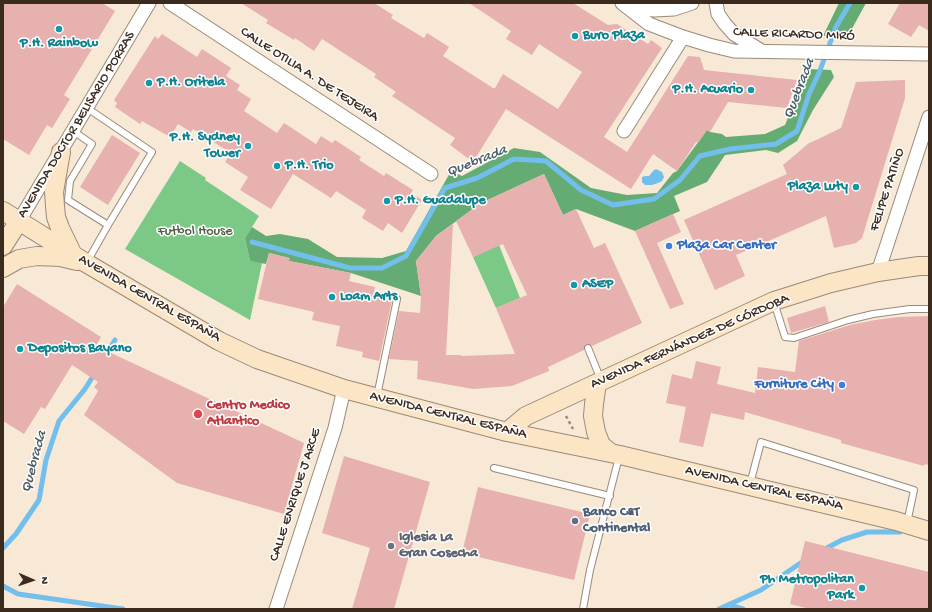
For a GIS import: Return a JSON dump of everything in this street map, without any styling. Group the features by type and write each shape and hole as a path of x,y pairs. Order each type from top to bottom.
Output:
{"main road":[{"path":"61,152 54,192 55,211 60,228 80,259"},
{"name":"AVENIDA CENTRAL ESPAÑA","path":"3,211 80,259 219,341 257,359 344,389 507,432 615,454 929,530"},
{"name":"AVENIDA DOCTOR BELISARIO PORRAS","path":"3,246 19,221"},
{"path":"3,268 20,260 37,256 80,259"},
{"name":"AVENIDA FERNÁNDEZ DE CÓRDOBA","path":"507,432 526,416 774,301 831,283 878,272 918,266 929,266"},
{"path":"599,382 593,416 596,432 601,445 615,454"}],"street":[{"name":"AVENIDA DOCTOR BELISARIO PORRAS","path":"19,221 149,3"},
{"name":"CALLE OTILIA A. DE TEJEIRA","path":"170,3 431,174"},
{"path":"622,3 654,10 674,8 692,3"},
{"name":"CALLE RICARDO MIRÓ","path":"622,3 649,24 709,45 734,50 929,54"},
{"path":"716,3 718,14 734,34 760,50"},
{"path":"624,131 683,37"},
{"name":"FELIPE PATIÑO","path":"878,272 929,117"},
{"name":"CALLE ENRIQUE J ARCE","path":"276,609 334,428 344,389"}],"lane":[{"path":"80,259 108,225 152,152 87,108"},
{"path":"73,131 92,144 70,181 68,200 108,225"},
{"path":"376,398 397,299"},
{"path":"774,301 785,337 794,338 848,320 874,314 910,308 929,309"},
{"path":"588,348 599,382"},
{"path":"749,486 761,442 914,490 907,524"},
{"path":"583,609 590,570 610,496 615,454"},
{"path":"494,468 610,496"}],"path":[{"path":"558,402 573,429 565,435 565,444"}],"green space":[{"path":"839,3 866,3 848,36 823,36"},
{"path":"808,69 831,70 834,77 813,110 797,141 778,153 766,150 725,155 707,182 674,196 680,211 635,231 576,209 563,215 544,174 481,203 436,236 416,261 421,296 351,273 289,261 289,258 269,253 266,264 250,261 245,238 252,227 266,236 280,234 308,239 337,257 382,258 406,251 451,171 462,176 514,148 540,152 591,188 627,195 657,193 673,173 677,171 707,130 722,134 726,137 765,134 785,125"},
{"name":"Futbol House","path":"180,161 206,178 205,180 259,216 245,238 250,261 262,263 250,320 125,249"},
{"path":"499,245 520,298 496,308 473,257"}],"water":[{"path":"656,169 662,172 664,177 662,181 652,185 645,185 642,182 642,177 649,176"}],"building":[{"path":"3,3 102,3 115,11 64,95 70,99 52,128 47,125 29,155 3,139"},
{"path":"241,3 374,3 393,15 391,18 424,38 427,33 449,47 443,56 493,88 495,88 503,74 558,109 582,72 539,44 532,55 506,39 511,31 469,3 573,3 608,25 617,24 648,44 651,40 662,48 604,137 627,152 688,56 700,57 704,70 797,80 787,108 728,102 710,132 707,130 698,143 696,142 677,171 653,154 631,189 506,109 473,162 450,145 455,138 392,96 396,92 374,77 376,74 322,39 314,51 295,38 294,40 266,23 268,20"},
{"path":"900,3 929,3 929,31 919,25 911,37 888,24"},
{"path":"162,34 197,57 202,49 231,68 226,76 240,85 237,90 251,99 244,111 277,133 284,123 316,144 321,136 332,143 335,140 361,157 359,160 384,176 386,173 413,190 411,193 422,200 402,233 388,223 383,231 362,218 366,210 336,191 331,198 293,174 271,209 240,190 248,177 225,162 231,153 193,129 191,132 178,124 170,137 142,121 140,124 115,107 117,103 114,100 155,36 158,39"},
{"path":"905,80 905,98 862,238 856,243 834,248 826,216 736,255 745,276 715,290 684,220 787,174 783,165 809,143 841,128 856,82"},
{"path":"112,135 140,153 108,205 80,187"},
{"path":"544,174 563,215 576,209 594,248 605,243 642,323 592,346 586,344 584,350 548,367 549,371 512,386 473,389 417,379 418,361 389,359 399,311 420,313 421,296 416,261 436,236 453,224 446,355 461,356 515,354 496,308 527,295 503,244 473,257 456,221 481,203"},
{"path":"673,214 681,232 657,243 684,304 670,309 635,231"},
{"path":"269,253 290,258 289,261 351,273 349,281 375,287 374,291 393,295 379,361 362,357 363,352 336,346 340,326 312,320 314,312 258,299"},
{"path":"17,284 101,337 96,346 304,443 284,514 177,483 84,415 98,391 94,387 98,382 72,365 45,409 41,407 24,434 3,421 3,307"},
{"path":"825,306 829,322 791,333 787,318"},
{"name":"Furniture City","path":"929,316 929,465 925,464 924,466 841,443 841,440 745,412 744,420 711,413 703,447 679,442 686,407 666,403 672,374 692,379 696,361 721,367 717,384 755,393 758,367 795,372 799,341 850,325 875,320 899,317"},
{"path":"344,456 430,482 394,609 352,609 370,548 322,533"},
{"path":"478,487 590,514 574,580 462,553"},
{"name":"Ph Metropolitan Park","path":"805,541 929,572 929,609 810,609 790,604"}],"waterway":[{"name":"Quebrada","path":"252,242 350,268 382,268 406,256 445,188 477,178 514,159 546,161 581,190 613,205 654,199 680,180 700,156 730,149 776,144 797,131 809,94 819,73 836,27 850,3"},
{"name":"Quebrada","path":"105,356 115,340"},
{"name":"Quebrada","path":"3,548 16,534 39,500 46,460 59,421 85,389 95,373"},
{"path":"823,550 842,540 867,532 900,532"},
{"path":"719,609 761,590 805,560"},
{"path":"3,586 18,594 123,609"},
{"path":"729,605 743,609"}],"place":[{"name":"P.H. Rainbow","path":"59,29"},
{"name":"Buro Plaza","path":"575,36"},
{"name":"P.H. Oritela","path":"149,83"},
{"name":"P.H. Acuario","path":"751,90"},
{"name":"P.H. Sydney Tower","path":"248,146"},
{"name":"P.H. Trio","path":"277,166"},
{"name":"Plaza Luty","path":"856,187"},
{"name":"P.H. Guadalupe","path":"387,201"},
{"name":"Plaza Car Center","path":"669,246"},
{"name":"ASEP","path":"574,285"},
{"name":"Loam Arts","path":"332,297"},
{"name":"Depositos Bayano","path":"20,349"},
{"name":"Furniture City","path":"842,385"},
{"name":"Centro Medico Atlantico","path":"198,414"},
{"name":"Banco C&T Continental","path":"575,521"},
{"name":"Iglesia La Gran Cosecha","path":"391,546"},
{"name":"Ph Metropolitan Park","path":"862,588"}]}
